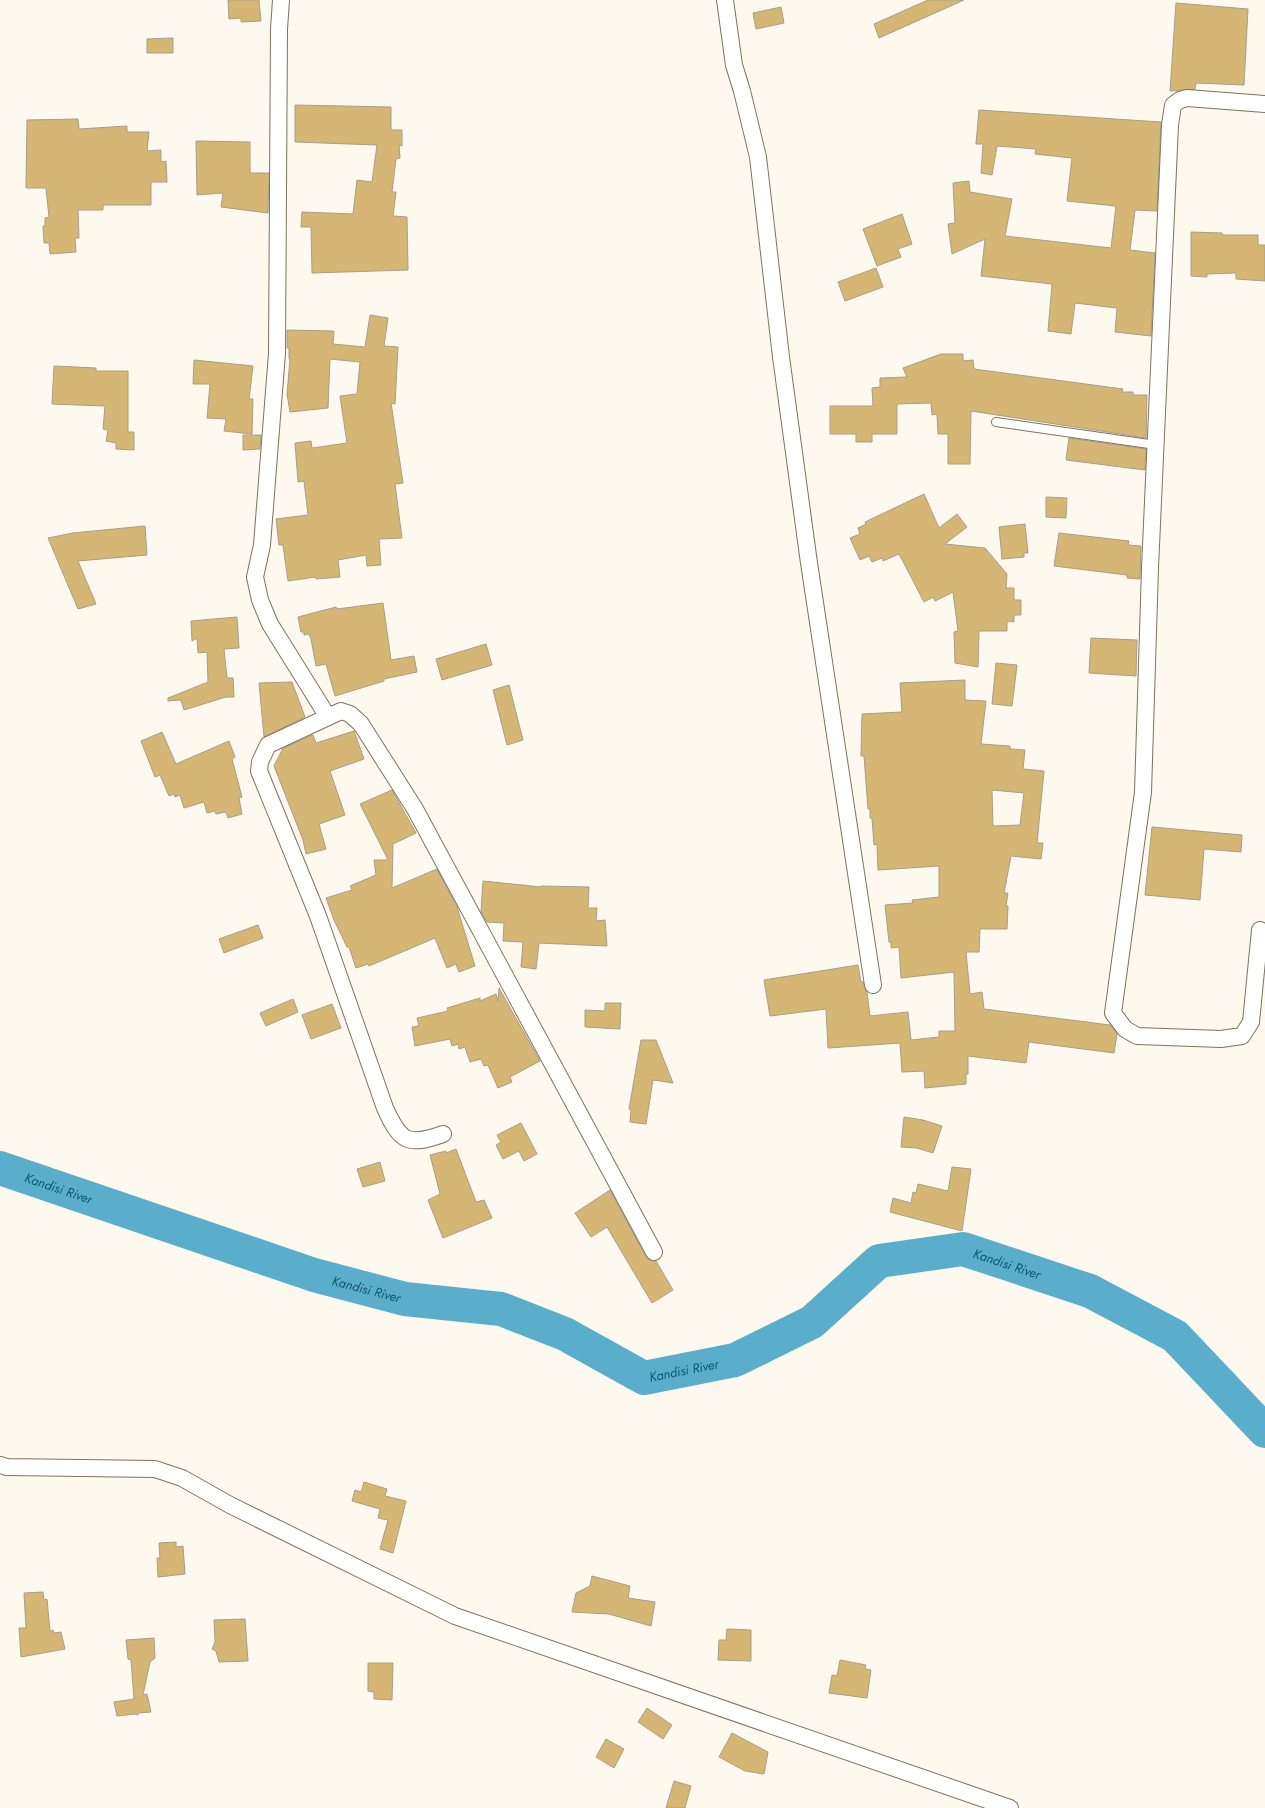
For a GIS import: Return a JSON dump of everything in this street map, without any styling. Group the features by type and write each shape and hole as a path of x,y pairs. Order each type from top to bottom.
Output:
{"street":[{"path":"281,0 279,29 277,353 262,545 255,577 260,600 270,624 328,717"},
{"path":"725,0 734,65 758,157 781,357 806,540 873,985"},
{"path":"1260,930 1251,1022 1242,1036 1221,1039 1137,1036 1125,1029 1113,1013 1143,792 1156,445 1170,125 1173,105 1180,100 1187,98 1265,104"},
{"path":"443,1134 423,1141 414,1141 400,1135 394,1128 385,1108 318,916 259,771 260,762 268,745 340,710 350,714 361,724 416,809 654,1252"},
{"path":"0,1465 7,1467 155,1469 182,1478 230,1505 455,1616 1010,1808"}],"lane":[{"path":"996,422 1156,445"}],"building":[{"path":"228,0 259,0 261,21 241,22 241,18 229,19"},
{"path":"928,0 964,0 879,38 874,24"},
{"path":"1176,3 1248,9 1244,85 1196,83 1195,89 1170,91"},
{"path":"781,7 784,23 756,29 753,13"},
{"path":"173,38 173,53 147,53 147,39"},
{"path":"295,105 391,107 391,130 402,130 402,146 399,145 400,158 396,159 392,192 396,192 393,216 407,217 408,270 312,273 311,227 301,227 302,212 353,214 357,180 372,182 377,145 295,142"},
{"path":"979,110 1161,122 1157,211 1135,210 1130,250 1155,253 1151,336 1115,332 1117,308 1075,303 1071,334 1048,331 1052,284 981,276 985,239 952,254 948,224 955,223 953,183 969,181 970,192 1012,199 1005,236 1111,248 1116,206 1067,201 1072,158 1035,154 1036,149 997,146 992,175 981,173 983,144 976,144"},
{"path":"78,119 79,129 127,126 127,132 149,132 147,151 161,150 161,162 166,161 167,182 151,182 151,205 103,205 103,210 78,210 79,238 75,238 76,252 50,254 49,243 44,243 43,226 45,226 45,218 49,217 46,188 26,188 27,120"},
{"path":"196,141 250,142 250,173 269,173 268,213 221,207 223,193 197,195"},
{"path":"902,214 912,244 898,249 901,257 877,266 863,229"},
{"path":"1191,232 1222,233 1222,235 1258,235 1258,245 1265,245 1265,281 1236,279 1236,273 1207,274 1207,277 1191,276"},
{"path":"876,268 883,287 845,301 838,282"},
{"path":"370,315 388,318 384,346 398,347 395,404 391,403 403,483 395,484 402,538 379,539 381,565 367,566 366,555 338,560 340,577 316,579 316,577 288,581 283,545 279,545 276,519 308,515 304,481 298,482 295,443 311,441 312,448 347,443 340,396 357,394 360,362 330,359 328,408 290,412 287,394 290,359 289,348 287,348 287,330 334,331 333,344 365,347"},
{"path":"941,354 963,354 963,361 973,360 974,369 1123,389 1122,392 1133,392 1133,395 1147,395 1146,438 971,411 970,464 948,464 948,434 938,434 937,414 932,415 931,403 897,404 897,434 872,434 872,442 856,442 856,434 830,434 830,406 873,406 872,388 880,387 880,378 907,377 903,368"},
{"path":"194,360 253,366 249,399 253,399 252,434 224,431 226,419 207,418 210,384 193,384"},
{"path":"54,366 96,368 96,371 128,371 128,432 134,432 134,450 116,449 116,443 106,441 108,430 103,429 105,406 52,404"},
{"path":"243,435 261,435 260,449 243,450"},
{"path":"1069,438 1146,449 1145,470 1066,460"},
{"path":"924,494 939,528 957,514 967,527 945,544 985,548 1007,574 1006,588 1014,588 1014,600 1021,600 1021,615 1014,615 1014,622 1007,621 1007,631 979,631 978,667 955,663 954,632 958,631 953,592 935,601 933,597 924,602 899,554 883,561 882,558 872,562 869,556 860,560 850,538 860,534 858,528 866,524 865,522"},
{"path":"1046,497 1067,498 1066,518 1046,517"},
{"path":"1025,524 1028,553 1024,553 1024,557 1002,559 999,527"},
{"path":"145,526 147,555 78,561 96,604 78,609 48,538 73,533"},
{"path":"1059,533 1129,541 1128,545 1141,546 1140,579 1127,578 1127,575 1054,566"},
{"path":"383,603 391,660 414,656 417,672 384,679 384,681 335,696 326,664 316,666 311,639 309,634 304,635 304,632 301,632 298,617 336,607 337,609"},
{"path":"237,617 239,648 224,649 227,678 233,678 234,697 226,697 184,710 181,700 168,701 168,698 208,682 207,652 198,653 197,638 192,641 191,621"},
{"path":"1091,638 1137,640 1136,676 1089,673"},
{"path":"486,644 492,665 442,680 436,659"},
{"path":"996,663 1017,665 1012,706 992,704"},
{"path":"965,680 965,700 986,701 981,744 1010,746 1010,749 1025,750 1023,769 1044,771 1037,843 1043,843 1041,859 1011,856 1004,893 1008,893 1006,906 1008,906 1007,929 980,929 979,952 966,952 970,994 982,992 984,1009 1110,1025 1117,1034 1114,1053 1029,1042 1026,1063 968,1056 968,1074 966,1074 966,1084 925,1088 924,1071 902,1072 900,1043 828,1048 826,1009 770,1016 764,980 858,965 861,982 863,982 867,992 870,1016 908,1012 911,1040 939,1037 939,1031 955,1031 954,972 901,978 899,947 891,948 891,942 889,942 885,905 913,903 912,900 939,897 939,866 878,870 877,844 874,845 872,818 870,818 870,809 868,809 864,756 861,756 862,714 902,712 900,683","holes":["992,790 1024,793 1020,825 993,826"]},
{"path":"292,682 305,717 264,737 259,683"},
{"path":"509,685 523,740 507,745 493,690"},
{"path":"354,731 364,759 330,771 345,815 319,824 326,849 306,854 303,840 274,766 283,748 313,735 316,743"},
{"path":"162,732 176,764 229,741 235,757 232,759 242,797 239,798 242,814 228,818 226,812 216,814 215,811 207,813 204,802 184,808 180,795 175,797 174,794 169,796 160,775 155,777 141,741"},
{"path":"392,790 416,833 393,844 392,888 437,869 457,907 475,966 459,972 456,964 447,968 435,938 369,966 368,964 356,968 349,947 347,947 334,920 326,898 352,890 350,886 376,875 374,860 388,860 360,804"},
{"path":"1152,827 1242,835 1241,852 1204,849 1200,900 1145,895"},
{"path":"483,881 541,887 589,887 588,908 597,908 596,921 605,920 607,946 539,943 536,969 521,967 523,942 503,941 504,923 487,922 481,912"},
{"path":"258,925 263,938 224,953 219,939"},
{"path":"499,988 540,1061 510,1077 512,1082 498,1088 488,1065 484,1066 481,1059 470,1062 465,1047 459,1049 458,1044 452,1046 450,1039 415,1046 412,1027 419,1026 417,1018 448,1011 447,1008 480,998 480,1001 496,994 498,1001"},
{"path":"293,999 298,1012 266,1026 260,1013"},
{"path":"605,1003 621,1003 620,1029 585,1027 585,1010 605,1011"},
{"path":"332,1004 341,1028 311,1039 302,1015"},
{"path":"641,1040 656,1040 673,1083 653,1080 646,1124 630,1122 631,1110 629,1109"},
{"path":"904,1117 923,1120 942,1126 933,1153 917,1148 901,1147"},
{"path":"521,1123 537,1154 524,1161 519,1151 503,1159 496,1145 501,1142 497,1135"},
{"path":"456,1149 476,1202 484,1200 492,1218 443,1238 428,1200 440,1194 430,1155 446,1151 446,1153"},
{"path":"380,1162 385,1181 363,1187 357,1169"},
{"path":"952,1167 971,1169 962,1231 890,1212 893,1198 911,1203 913,1192 916,1193 918,1184 948,1191"},
{"path":"610,1190 646,1257 649,1260 656,1261 673,1290 652,1303 607,1227 591,1237 575,1213"},
{"path":"364,1482 387,1489 385,1496 406,1501 393,1553 380,1549 388,1520 378,1518 380,1509 352,1501 355,1490 361,1492"},
{"path":"176,1542 176,1547 183,1546 185,1574 158,1577 157,1558 160,1558 159,1543"},
{"path":"592,1576 630,1586 628,1598 655,1602 651,1626 609,1614 572,1612 576,1593 590,1586"},
{"path":"43,1592 44,1600 47,1599 50,1631 53,1630 54,1633 61,1632 65,1649 21,1657 19,1628 26,1628 24,1593"},
{"path":"245,1619 248,1661 219,1662 216,1651 212,1649 215,1642 214,1620"},
{"path":"727,1629 751,1630 751,1661 718,1660 719,1640 726,1640"},
{"path":"154,1638 155,1658 150,1662 143,1695 147,1694 151,1712 138,1713 138,1715 117,1716 114,1702 134,1699 131,1660 128,1659 126,1640"},
{"path":"840,1660 866,1665 865,1669 871,1670 867,1698 829,1693 832,1675 837,1676"},
{"path":"368,1663 393,1663 392,1700 374,1699 374,1692 368,1691"},
{"path":"647,1708 672,1725 663,1739 638,1722"},
{"path":"732,1733 768,1752 764,1774 745,1771 719,1757"},
{"path":"606,1739 624,1749 614,1768 596,1757"},
{"path":"674,1781 691,1786 685,1808 666,1808"}],"waterway":[{"name":"Kandisi River","path":"0,1168 314,1275 405,1299 501,1309 565,1334 644,1378 735,1360 812,1322 879,1261 963,1249 1090,1291 1175,1336 1265,1431"}]}
